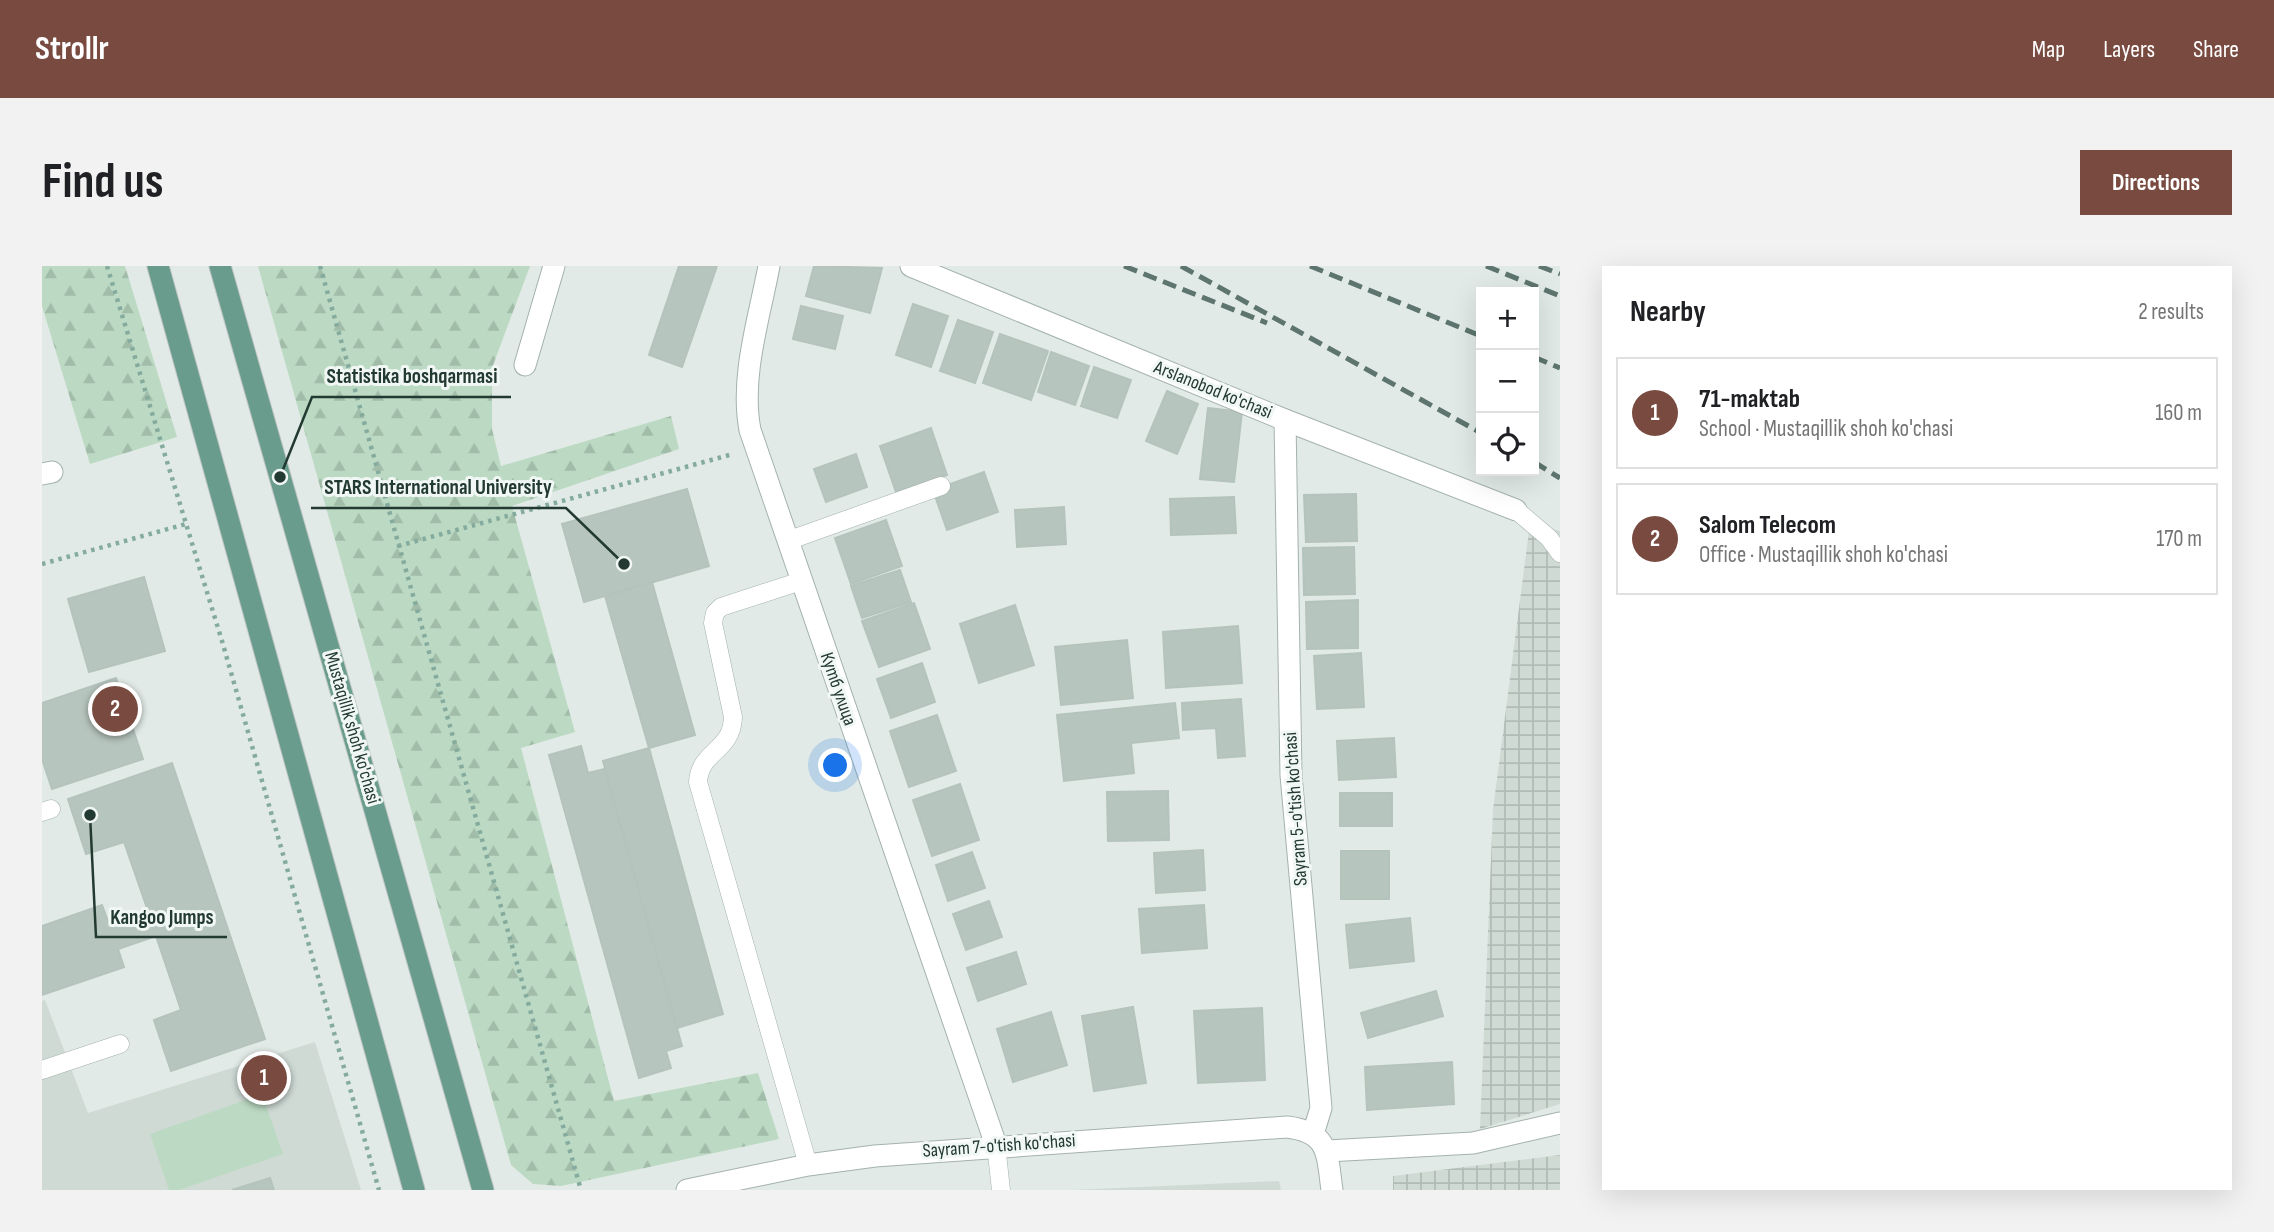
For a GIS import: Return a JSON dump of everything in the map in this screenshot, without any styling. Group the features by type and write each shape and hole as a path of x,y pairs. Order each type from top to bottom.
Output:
{"main road":[{"path":"158,266 414,1190"},
{"name":"Mustaqillik shoh ko'chasi","path":"220,266 483,1190"}],"street":[{"path":"525,365 554,266"},
{"name":"Кутб улица","path":"769,266 746,407 750,430 996,1146"},
{"name":"Arslanobod ko'chasi","path":"911,266 1516,510"},
{"name":"Sayram 5-o'tish ko'chasi","path":"1285,419 1291,775 1321,1108 1313,1134"},
{"path":"1327,1151 1473,1143 1560,1123"},
{"name":"Sayram 7-o'tish ko'chasi","path":"687,1190 808,1165 996,1146 1287,1127 1313,1134"},
{"path":"1313,1134 1327,1151 1332,1190"}],"lane":[{"path":"787,541 941,486"},
{"path":"1516,510 1549,538 1560,553"},
{"path":"801,581 721,607 715,613 713,623 733,717 732,732 726,744 704,761 699,770 698,782 808,1165"},
{"path":"42,1070 120,1044"},
{"path":"996,1146 1002,1190"}],"path":[{"path":"107,266 186,524 379,1190"},
{"path":"320,266 581,1190"},
{"path":"398,546 757,447"},
{"path":"42,564 186,524"}],"shaded area":[{"path":"1530,523 1560,531 1560,1104 1480,1129 1493,810"},
{"path":"45,1000 88,1113 315,1042 361,1190 42,1190 42,1001"},
{"path":"1560,1155 1560,1190 1393,1190 1393,1176"},
{"path":"1279,1181 1281,1190 1072,1190"}],"green space":[{"path":"42,266 125,266 177,437 90,464 42,306"},
{"path":"258,266 530,266 492,368 492,429 501,466 671,416 679,449 512,506 575,732 521,748 614,1101 758,1073 779,1139 561,1186 533,1184 511,1165"},
{"path":"262,1094 283,1154 179,1190 169,1190 150,1134"}],"building":[{"path":"679,266 717,266 682,367 649,355"},
{"path":"814,266 882,268 870,313 806,296"},
{"path":"913,304 948,316 931,367 896,355"},
{"path":"801,306 843,316 835,349 793,339"},
{"path":"958,320 993,332 975,383 940,371"},
{"path":"1000,334 1048,351 1031,400 983,383"},
{"path":"1051,352 1089,366 1075,405 1038,392"},
{"path":"1094,367 1131,380 1117,418 1081,406"},
{"path":"1167,391 1198,404 1177,454 1146,441"},
{"path":"1208,408 1242,412 1234,482 1200,479"},
{"path":"931,428 947,475 896,492 880,446"},
{"path":"856,454 867,487 826,502 814,469"},
{"path":"984,472 998,512 947,530 933,490"},
{"path":"687,489 709,566 584,602 562,524"},
{"path":"1356,494 1357,541 1306,542 1304,495"},
{"path":"1234,497 1236,533 1171,535 1170,499"},
{"path":"1064,507 1066,544 1017,547 1015,510"},
{"path":"886,520 902,566 851,584 835,538"},
{"path":"1354,547 1355,594 1304,595 1303,548"},
{"path":"900,570 911,602 862,618 851,586"},
{"path":"144,577 165,651 89,672 68,599"},
{"path":"652,582 695,735 649,748 605,596"},
{"path":"1358,600 1358,648 1307,649 1306,602"},
{"path":"914,603 930,649 879,667 862,621"},
{"path":"1015,605 1034,665 979,683 960,624"},
{"path":"1238,626 1242,683 1166,688 1163,632"},
{"path":"1127,640 1133,698 1061,705 1055,647"},
{"path":"1361,653 1364,707 1317,709 1314,656"},
{"path":"922,663 935,702 891,718 877,679"},
{"path":"116,678 143,759 52,789 42,759 42,703"},
{"path":"1241,699 1245,756 1218,758 1216,728 1183,730 1182,703"},
{"path":"1175,703 1179,738 1131,743 1134,773 1064,781 1057,715"},
{"path":"937,715 956,771 909,787 890,731"},
{"path":"1394,738 1396,777 1339,780 1337,741"},
{"path":"581,746 588,773 605,769 682,1046 666,1051 671,1068 639,1078 549,755"},
{"path":"649,748 723,1014 677,1028 603,761"},
{"path":"172,763 265,1039 171,1071 154,1020 181,1010 156,936 118,949 124,967 42,995 42,926 102,905 109,924 148,911 124,842 86,854 68,799"},
{"path":"960,784 979,840 932,856 913,800"},
{"path":"1168,791 1169,840 1108,841 1107,792"},
{"path":"1340,793 1392,793 1392,826 1340,826"},
{"path":"1203,850 1205,890 1156,893 1154,853"},
{"path":"1341,851 1389,851 1389,899 1341,899"},
{"path":"972,852 985,888 948,901 936,865"},
{"path":"989,901 1002,937 966,950 953,914"},
{"path":"1204,905 1207,948 1142,953 1139,909"},
{"path":"1410,918 1414,961 1350,968 1346,925"},
{"path":"1016,952 1026,984 978,1001 967,968"},
{"path":"1436,991 1443,1016 1368,1038 1361,1013"},
{"path":"1133,1007 1146,1083 1094,1091 1082,1016"},
{"path":"1262,1008 1265,1080 1198,1083 1194,1011"},
{"path":"1051,1012 1067,1065 1013,1082 997,1029"},
{"path":"1452,1062 1454,1104 1367,1110 1365,1067"},
{"path":"270,1178 274,1190 232,1190"}],"railway":[{"path":"1124,266 1267,323"},
{"path":"1181,266 1476,430"},
{"path":"1310,266 1476,334"},
{"path":"1486,266 1560,296"},
{"path":"1539,266 1560,274"},
{"path":"1539,359 1560,368"},
{"path":"1539,465 1560,478"}],"place":[{"name":"Statistika boshqarmasi","path":"280,477"},
{"name":"STARS International University","path":"624,564"},
{"name":"Salom Telecom","path":"115,709"},
{"name":"Kangoo Jumps","path":"90,815"},
{"name":"71-maktab","path":"264,1078"}]}
